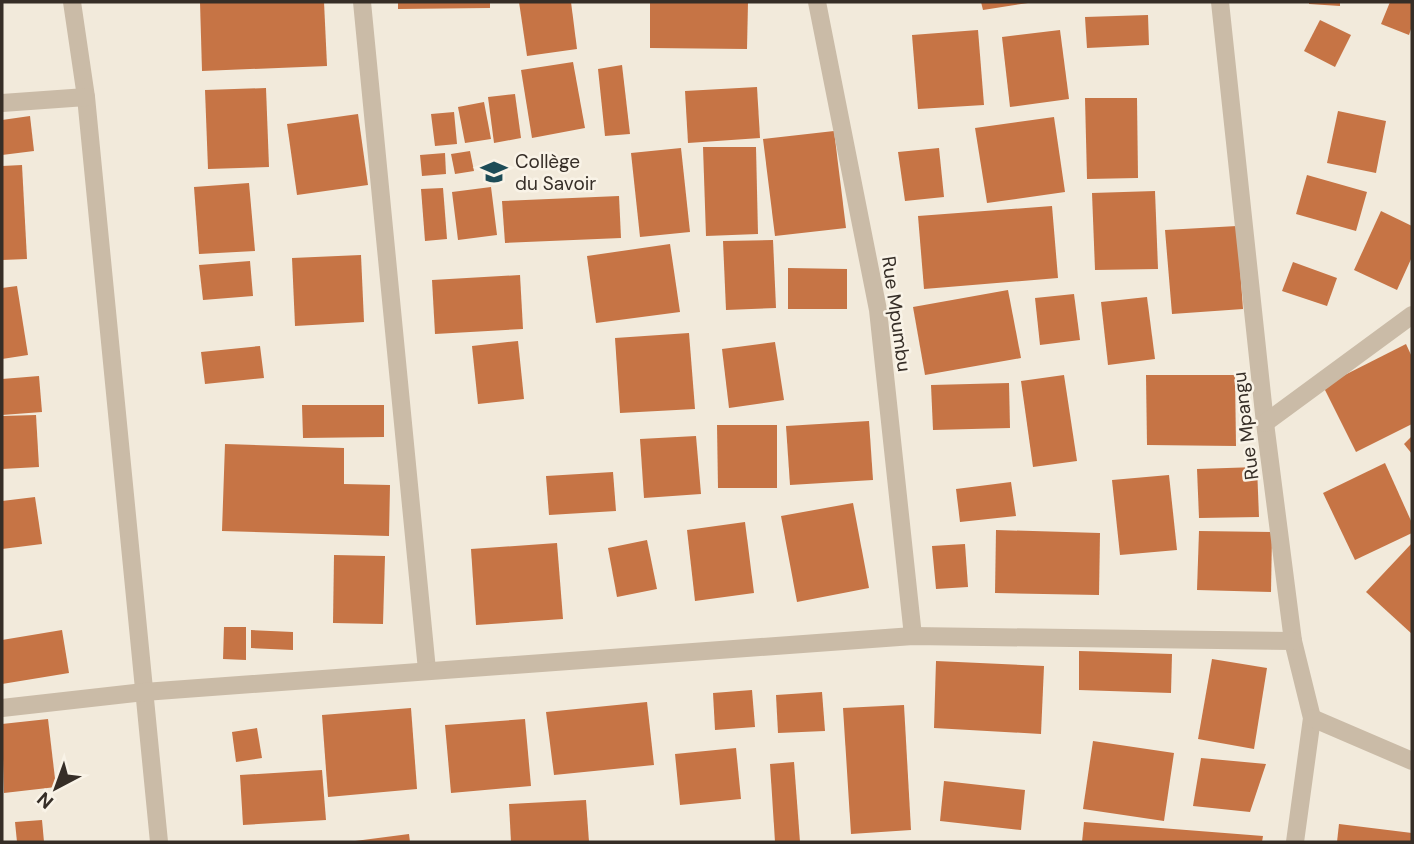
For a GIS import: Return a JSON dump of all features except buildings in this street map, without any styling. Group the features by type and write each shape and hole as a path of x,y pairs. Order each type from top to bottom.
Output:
{"street":[{"path":"72,2 86,97 159,842"},
{"path":"362,2 427,670"},
{"name":"Rue Mpumbu","path":"817,2 878,310 913,636"},
{"name":"Rue Mpangu","path":"1220,2 1265,423 1293,641 1312,718 1295,842"},
{"path":"2,103 86,97"},
{"path":"1265,423 1412,316"},
{"path":"2,709 144,692 913,636 1293,641"},
{"path":"1312,718 1412,761"}],"place":[{"name":"Collège du Savoir","path":"494,172"}]}
